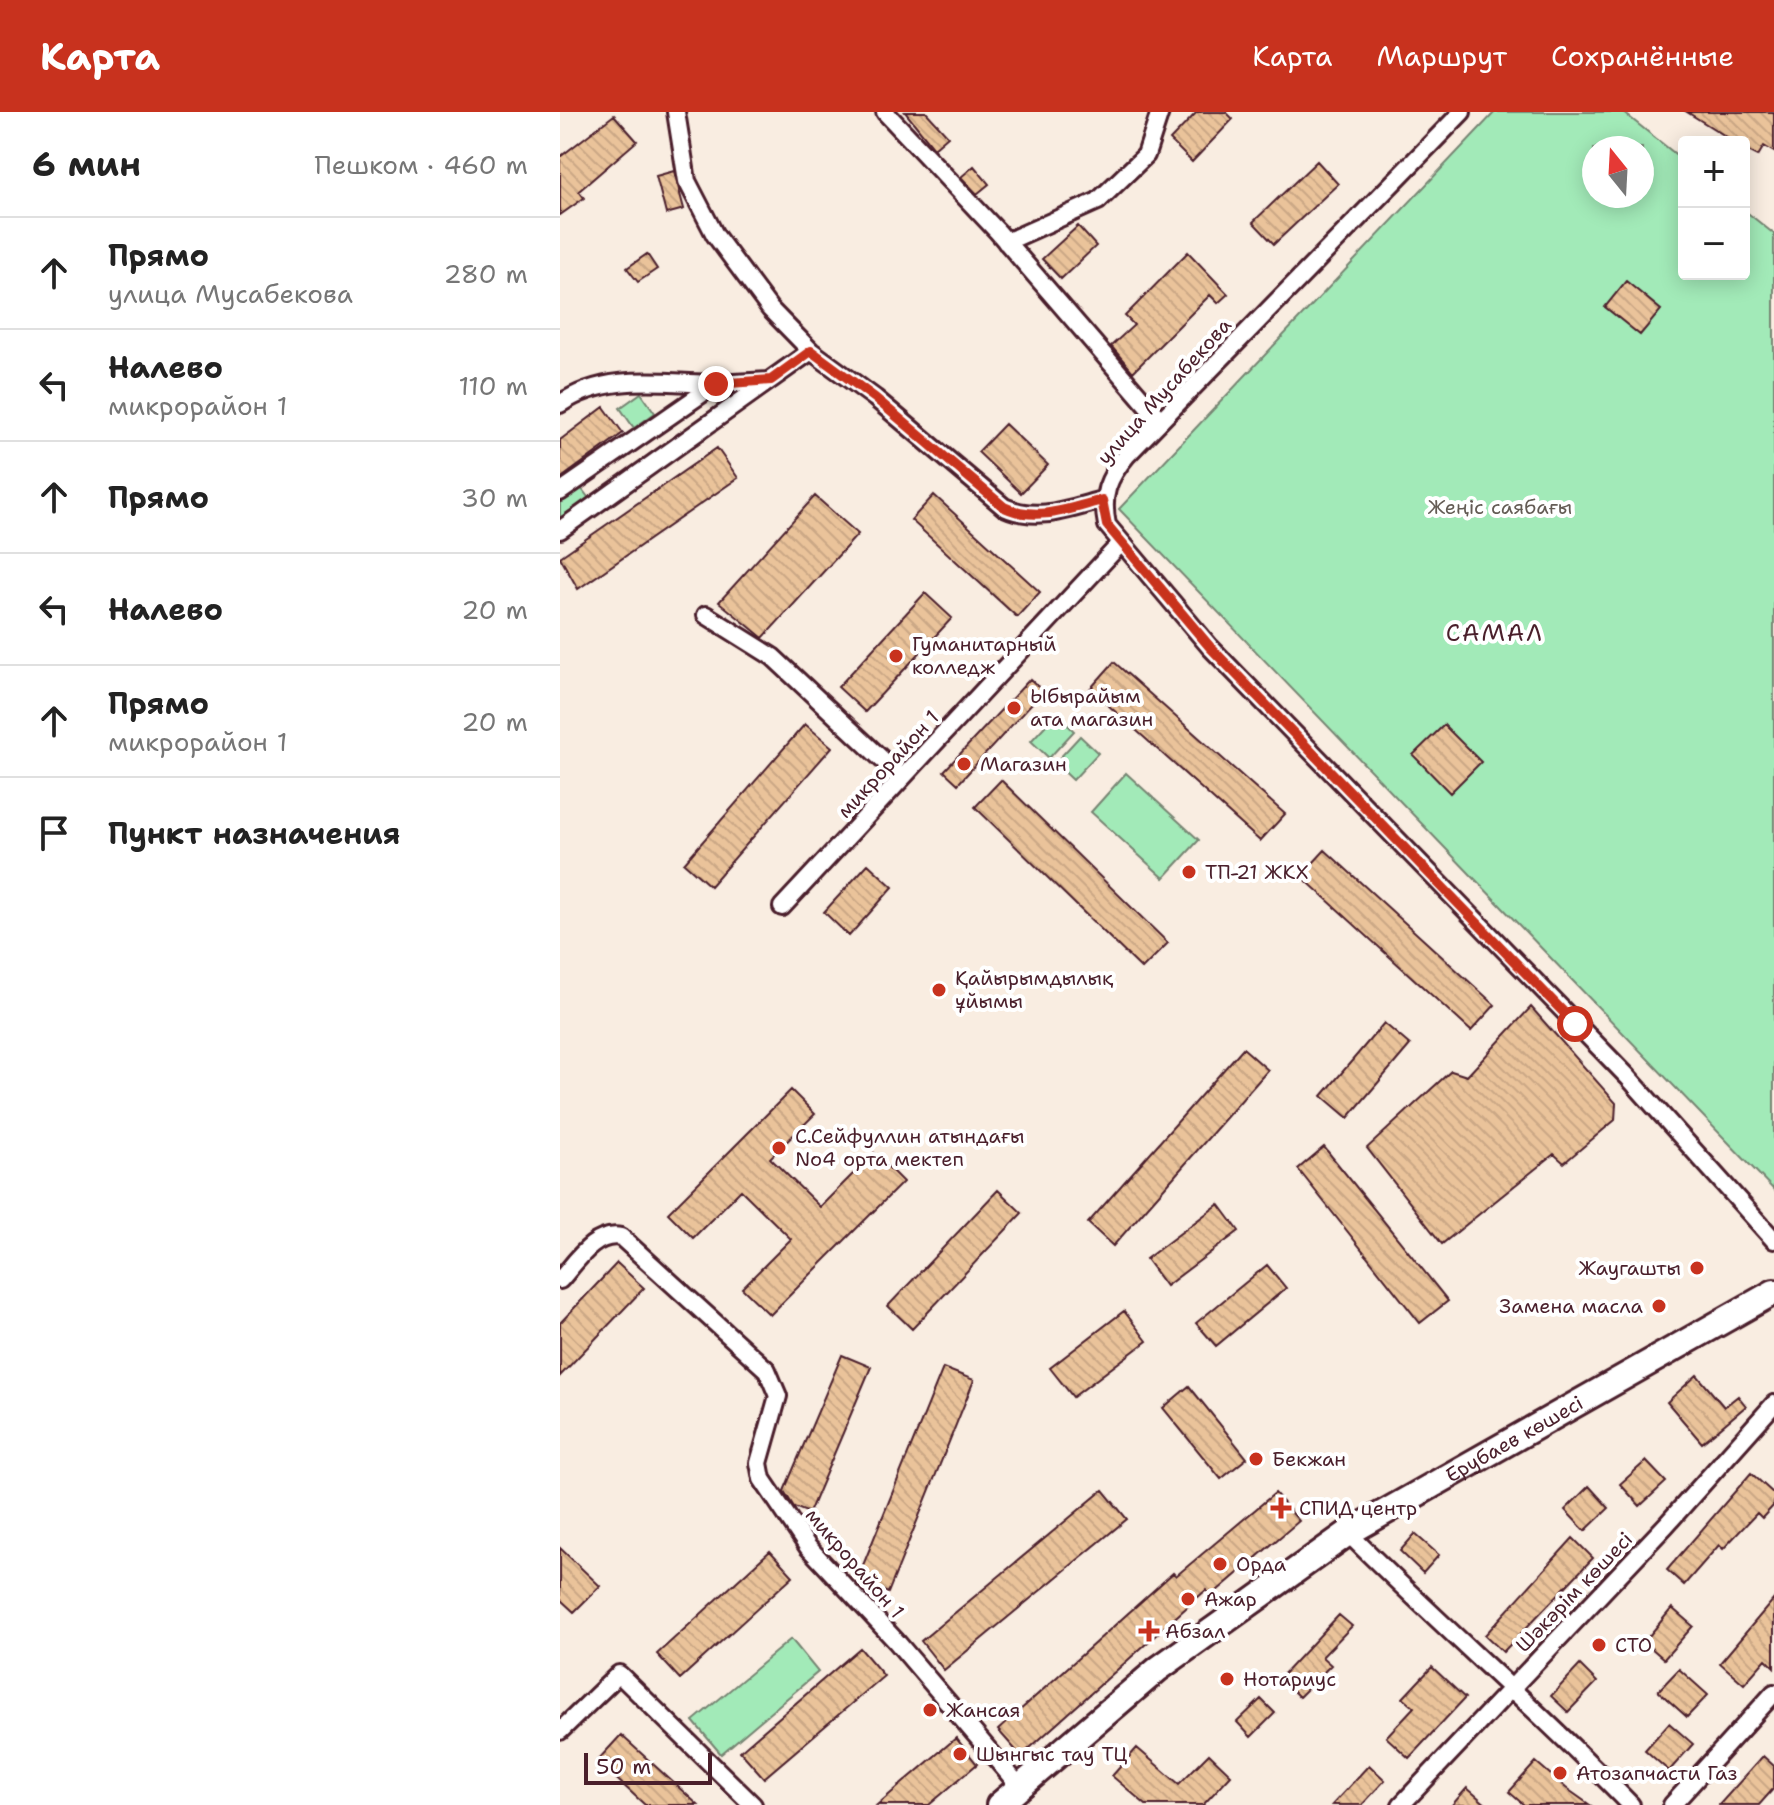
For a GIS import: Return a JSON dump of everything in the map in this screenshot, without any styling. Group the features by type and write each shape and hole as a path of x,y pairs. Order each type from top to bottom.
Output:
{"main road":[{"name":"Ерубаев көшесі","path":"999,1805 1158,1669 1348,1533 1774,1292"}],"street":[{"path":"676,112 687,181 715,235 770,309 811,351 875,398 1004,507 1023,516 1050,514 1102,500 1107,525 1210,647 1628,1077 1774,1240"},
{"path":"885,112 1006,242 1160,420"},
{"path":"1006,242 1098,201 1146,155 1160,112"},
{"name":"улица Мусабекова","path":"1102,500 1112,474 1160,420 1462,112"},
{"path":"560,530 811,351"},
{"path":"560,404 581,389 604,383 716,384 771,380"},
{"path":"560,492 716,384"},
{"name":"микрорайон 1","path":"782,907 1121,543"},
{"path":"706,615 773,657 902,778"},
{"name":"микрорайон 1","path":"560,1280 600,1238 610,1235 621,1237 767,1370 778,1396 759,1463 762,1479 808,1547 896,1641 1020,1787"},
{"name":"Шәкәрім көшесі","path":"1401,1805 1666,1525 1774,1404"},
{"path":"1348,1533 1434,1620 1511,1687 1631,1805"},
{"path":"560,1731 619,1674 753,1805"},
{"path":"1672,1805 1774,1693"}],"green space":[{"name":"Жеңіс саябағы","path":"1495,112 1623,112 1653,136 1582,136 1582,208 1654,208 1654,137 1678,156 1678,280 1750,280 1750,215 1774,234 1774,1190 1119,509"},
{"path":"641,393 655,413 634,428 620,408"},
{"path":"578,484 591,501 560,523 560,497"},
{"path":"1056,714 1074,731 1049,758 1031,741"},
{"path":"1080,736 1098,753 1073,780 1055,763"},
{"path":"1126,773 1199,840 1164,878 1091,812"},
{"path":"791,1639 818,1672 721,1754 693,1721"}],"building":[{"path":"905,112 926,112 948,136 934,148"},
{"path":"1197,112 1226,112 1233,119 1192,162 1170,140"},
{"path":"1687,112 1774,112 1774,152 1764,146 1758,156 1750,152 1750,136 1725,136"},
{"path":"614,115 637,141 579,191 584,198 560,215 560,157"},
{"path":"1317,161 1338,184 1274,244 1253,222"},
{"path":"974,166 989,184 977,194 961,177"},
{"path":"674,171 684,209 666,214 656,176"},
{"path":"1078,226 1096,246 1061,279 1042,259"},
{"path":"1188,252 1228,294 1218,303 1210,295 1133,372 1111,346 1134,325 1125,316"},
{"path":"647,254 657,269 638,282 627,268"},
{"path":"1626,281 1661,310 1640,335 1605,307"},
{"path":"604,407 623,433 560,479 560,440"},
{"path":"1005,424 1048,465 1021,493 978,452"},
{"path":"717,448 738,478 578,589 560,557"},
{"path":"934,495 1040,592 1017,617 911,520"},
{"path":"815,496 858,534 763,638 719,602"},
{"name":"Гуманитарный колледж","path":"925,593 952,618 865,712 838,687"},
{"path":"1114,662 1285,814 1260,841 1090,689"},
{"path":"1030,679 1043,691 958,784 944,771"},
{"path":"805,724 832,747 710,886 684,863"},
{"path":"1444,725 1481,762 1450,793 1413,755"},
{"path":"1001,780 1168,943 1142,969 975,807"},
{"path":"1325,850 1495,1005 1471,1031 1301,876"},
{"path":"868,864 893,887 849,936 824,912"},
{"path":"1531,1007 1616,1103 1615,1120 1564,1163 1554,1154 1442,1244 1367,1148 1451,1071 1467,1076"},
{"path":"1384,1023 1410,1045 1348,1118 1322,1096"},
{"path":"1243,1048 1268,1070 1113,1246 1088,1223"},
{"name":"С.Сейфуллин атындағы No4 орта мектеп","path":"791,1090 815,1114 770,1158 820,1207 874,1153 903,1182 770,1315 742,1288 791,1239 741,1190 693,1238 668,1213"},
{"path":"1324,1147 1448,1301 1420,1323 1298,1169"},
{"path":"998,1190 1022,1213 912,1329 888,1306"},
{"path":"1219,1204 1239,1231 1166,1286 1146,1259"},
{"path":"617,1263 644,1288 560,1376 560,1323"},
{"path":"1267,1265 1286,1288 1216,1346 1196,1323"},
{"path":"1124,1311 1147,1341 1073,1397 1050,1368"},
{"path":"842,1355 871,1367 809,1513 794,1507 784,1491"},
{"path":"943,1368 974,1380 888,1593 857,1580"},
{"path":"1697,1375 1724,1407 1738,1396 1746,1406 1702,1443 1667,1402"},
{"path":"1189,1386 1247,1458 1221,1479 1163,1408"},
{"path":"1646,1461 1666,1482 1640,1506 1620,1484"},
{"path":"1751,1473 1774,1494 1774,1505 1762,1518 1757,1513 1723,1549 1719,1545 1684,1585 1667,1570"},
{"path":"1589,1486 1609,1508 1585,1531 1565,1510"},
{"path":"1103,1490 1127,1519 944,1670 921,1641"},
{"path":"1275,1493 1299,1521 1211,1596 1206,1590 1021,1756 998,1730 1173,1573 1176,1576"},
{"path":"1415,1534 1439,1555 1423,1573 1400,1551"},
{"path":"1573,1538 1593,1558 1503,1652 1485,1635"},
{"path":"560,1548 600,1586 574,1612 560,1599"},
{"path":"770,1551 793,1576 680,1679 657,1654"},
{"path":"1774,1599 1774,1667 1766,1659 1744,1684 1720,1663"},
{"path":"1672,1608 1693,1626 1664,1659 1644,1642"},
{"path":"1339,1615 1352,1626 1322,1657 1331,1665 1299,1697 1280,1678"},
{"path":"860,1648 884,1676 764,1778 740,1751"},
{"path":"1580,1665 1597,1682 1568,1712 1551,1696"},
{"path":"1432,1667 1465,1698 1409,1758 1386,1737 1414,1707 1403,1698"},
{"path":"1679,1669 1708,1695 1687,1717 1658,1691"},
{"path":"1261,1699 1275,1713 1251,1737 1237,1722"},
{"path":"1669,1723 1693,1744 1669,1771 1645,1750"},
{"path":"621,1735 698,1805 645,1805 597,1761"},
{"path":"956,1738 977,1764 929,1805 877,1805"},
{"path":"1137,1748 1179,1784 1209,1754 1231,1775 1203,1805 1146,1805 1112,1776"},
{"path":"1763,1756 1774,1766 1774,1788 1759,1805 1719,1805"},
{"path":"1536,1762 1590,1805 1524,1805 1509,1792"},
{"path":"1369,1765 1385,1780 1362,1805 1332,1805"},
{"path":"1467,1788 1487,1805 1452,1805"}],"place":[{"name":"Гуманитарный колледж","path":"896,656"},
{"name":"Ыбырайым ата магазин","path":"1014,708"},
{"name":"Магазин","path":"964,764"},
{"name":"ТП-21 ЖКХ","path":"1189,872"},
{"name":"Қайырымдылық ұйымы","path":"939,990"},
{"name":"С.Сейфуллин атындағы No4 орта мектеп","path":"779,1148"},
{"name":"Жаугашты","path":"1697,1268"},
{"name":"Замена масла","path":"1659,1306"},
{"name":"Бекжан","path":"1256,1459"},
{"name":"СПИД центр","path":"1281,1508"},
{"name":"Орда","path":"1220,1564"},
{"name":"Ажар","path":"1188,1599"},
{"name":"Абзал","path":"1149,1631"},
{"name":"СТО","path":"1599,1645"},
{"name":"Нотариус","path":"1227,1679"},
{"name":"Жансая","path":"930,1710"},
{"name":"Шынгыс тау ТЦ","path":"960,1754"},
{"name":"Атозапчасти Газ","path":"1560,1773"}],"district":[{"name":"САМАЛ","path":"1495,633"}],"route":[{"path":"716,384 771,380 811,351 875,398 1004,507 1023,516 1050,514 1102,500 1107,525 1210,647 1419,859 1575,1024"}]}
